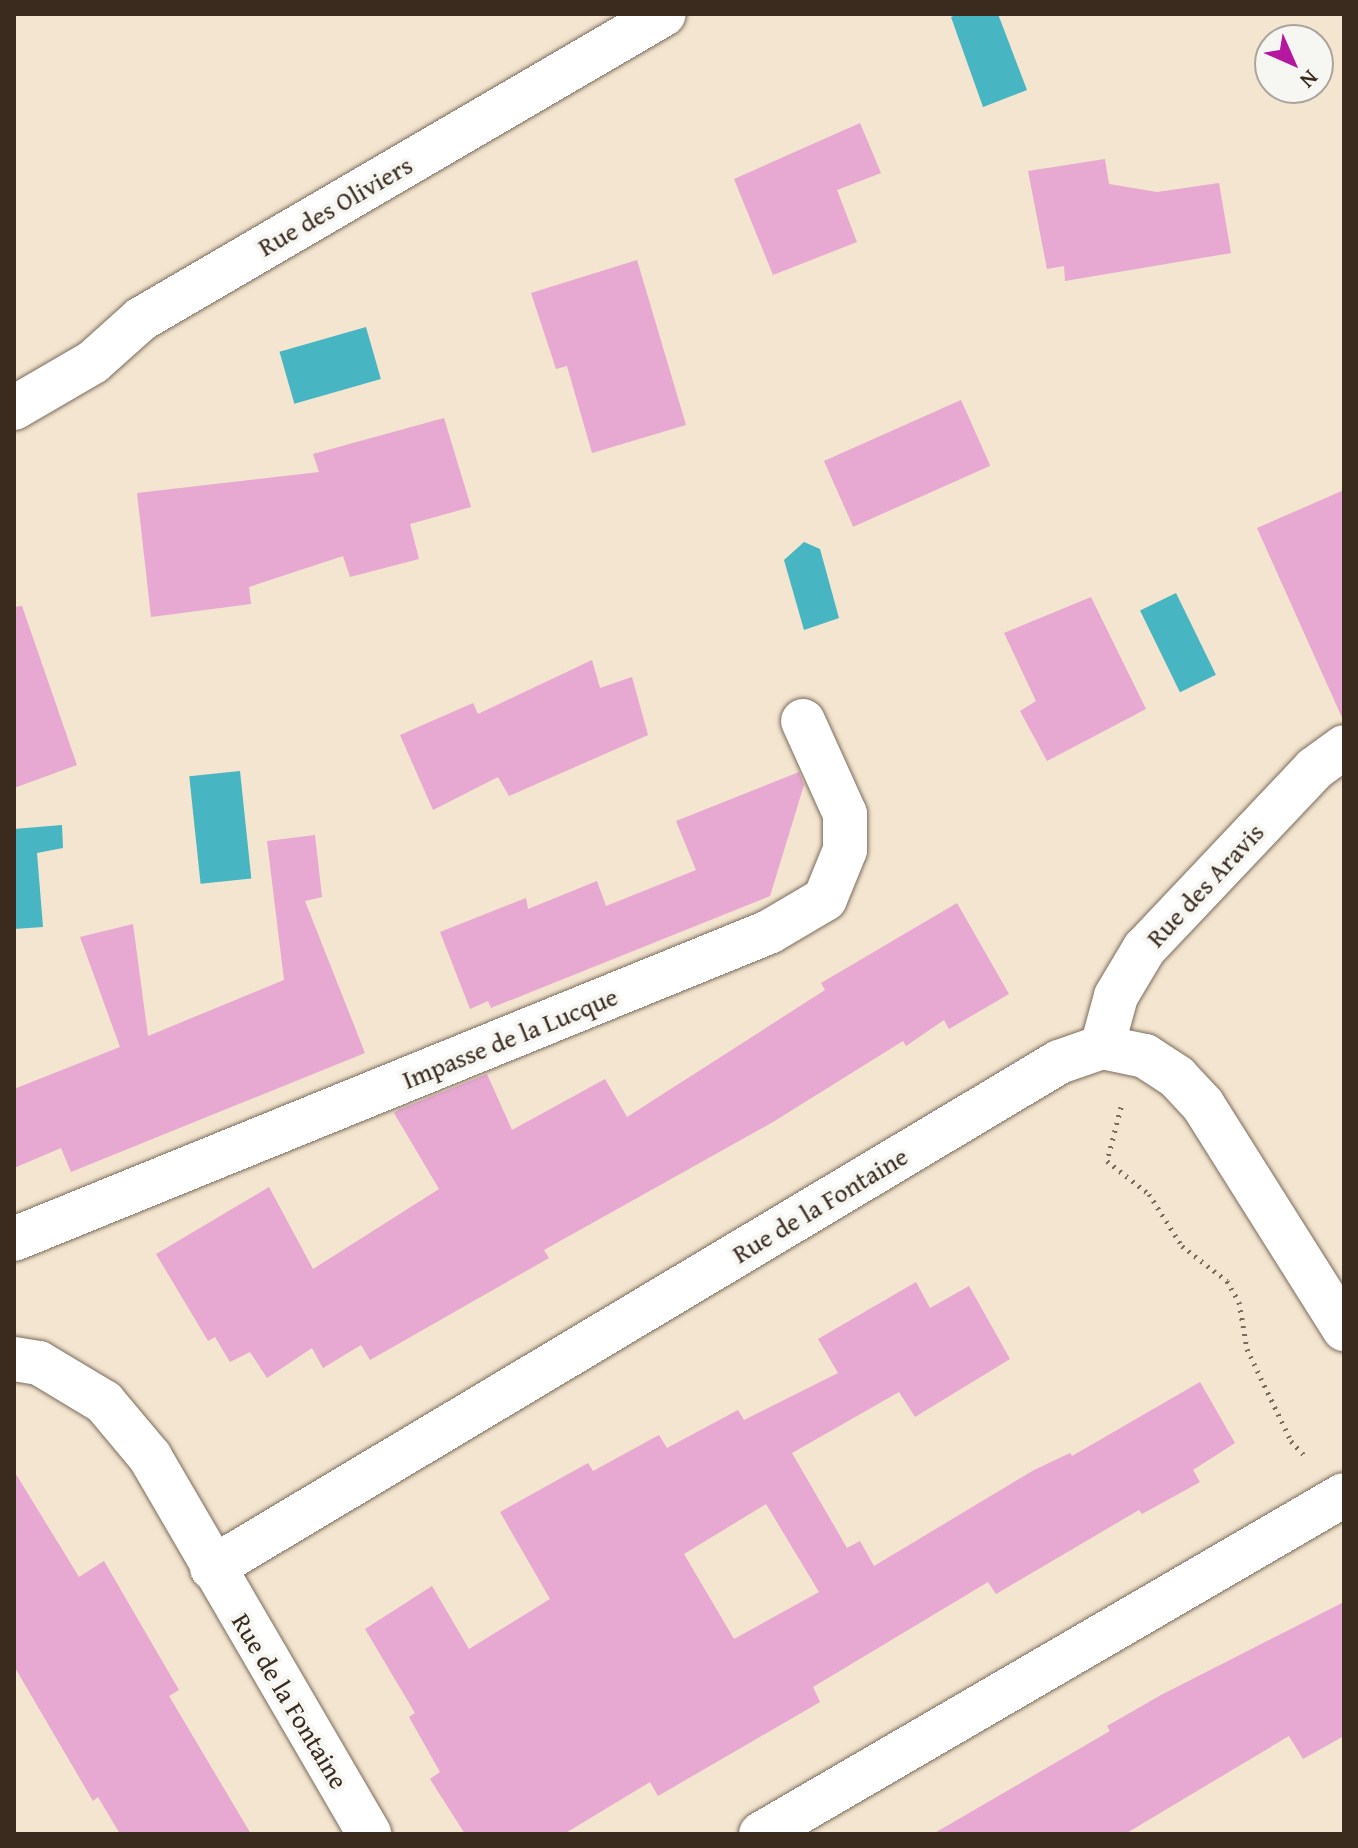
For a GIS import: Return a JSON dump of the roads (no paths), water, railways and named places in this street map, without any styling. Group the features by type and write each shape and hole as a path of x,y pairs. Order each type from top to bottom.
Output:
{"street":[{"name":"Rue des Oliviers","path":"14,408 93,362 141,319 664,14"},
{"name":"Impasse de la Lucque","path":"14,1239 769,932 825,899 845,850 845,814 803,721"},
{"name":"Rue des Aravis","path":"1102,1047 1116,996 1144,949 1314,769 1344,747"},
{"path":"1102,1047 1145,1056 1177,1077 1203,1105 1344,1329"},
{"name":"Rue de la Fontaine","path":"212,1568 1059,1062 1102,1047"},
{"name":"Rue de la Fontaine","path":"14,1359 39,1363 104,1402 150,1457 369,1834"},
{"path":"761,1834 1344,1496"}],"water":[{"path":"958,14 998,14 1027,90 983,107 951,17"},
{"path":"366,327 381,379 294,404 279,352"},
{"path":"804,542 820,549 839,618 804,630 784,560"},
{"path":"1176,593 1216,675 1180,692 1140,611"},
{"path":"240,771 251,878 201,884 189,776"},
{"path":"62,825 63,848 37,853 43,927 14,929 14,829"}]}
